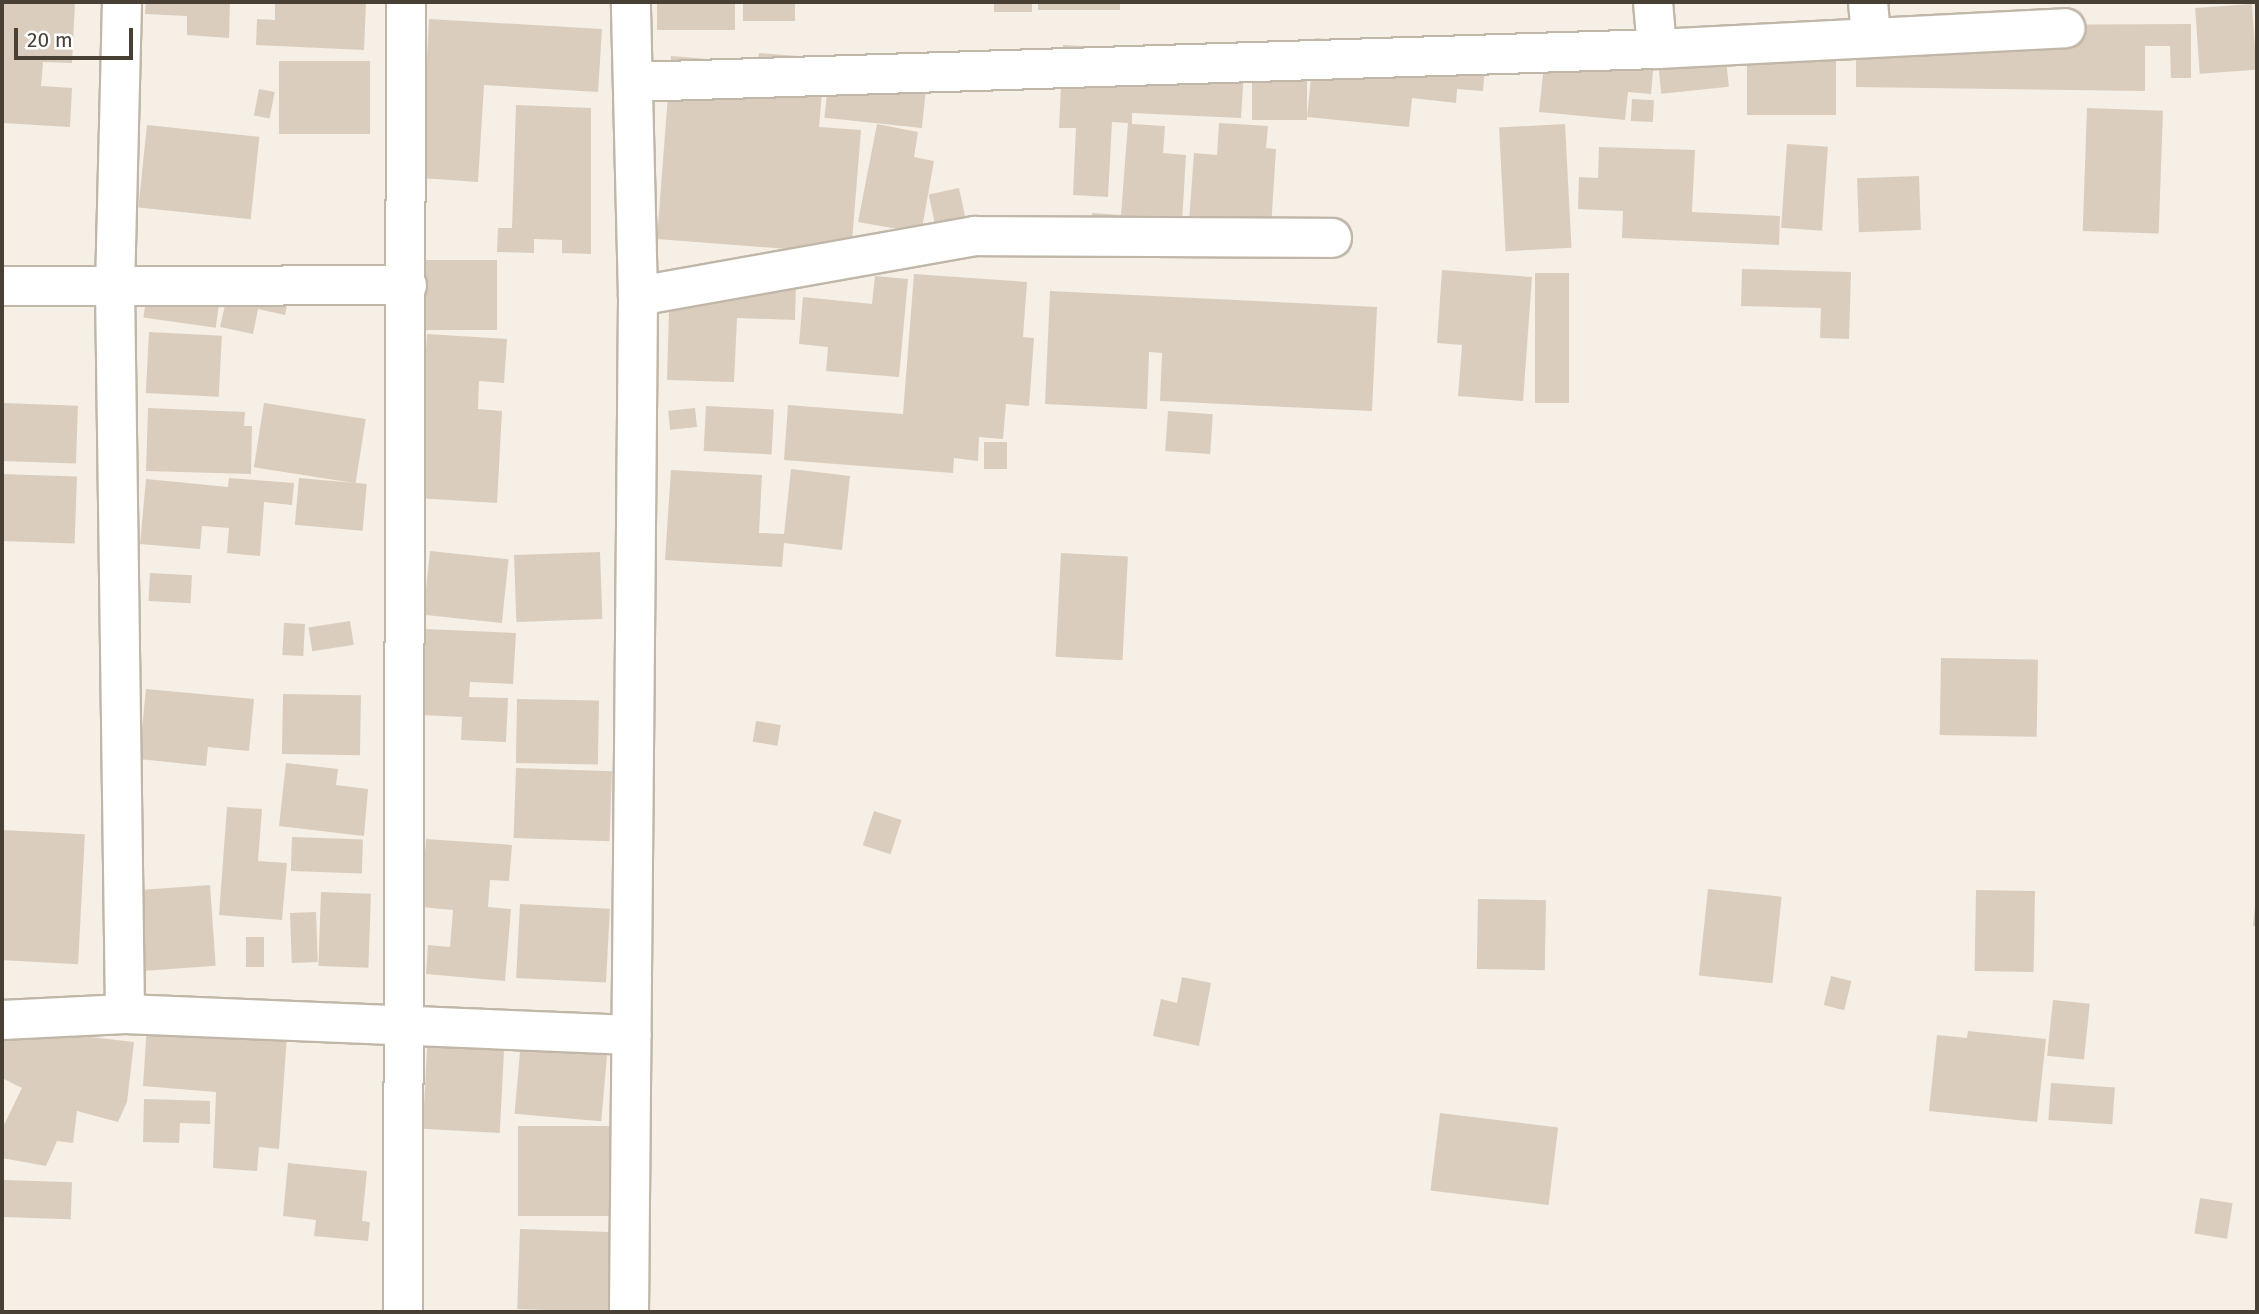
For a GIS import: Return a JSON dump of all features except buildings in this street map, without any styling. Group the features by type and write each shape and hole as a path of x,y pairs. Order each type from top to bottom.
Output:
{"street":[{"path":"122,2 115,286 125,1014"},
{"path":"403,1312 406,1028 405,2"},
{"path":"629,1312 638,296 631,2"},
{"path":"1653,2 1657,49"},
{"path":"635,82 1657,49 1870,18 2065,28"},
{"path":"638,296 975,236 1332,238"},
{"path":"2,286 407,285"},
{"path":"2,1020 125,1014 406,1028 632,1035"}]}
